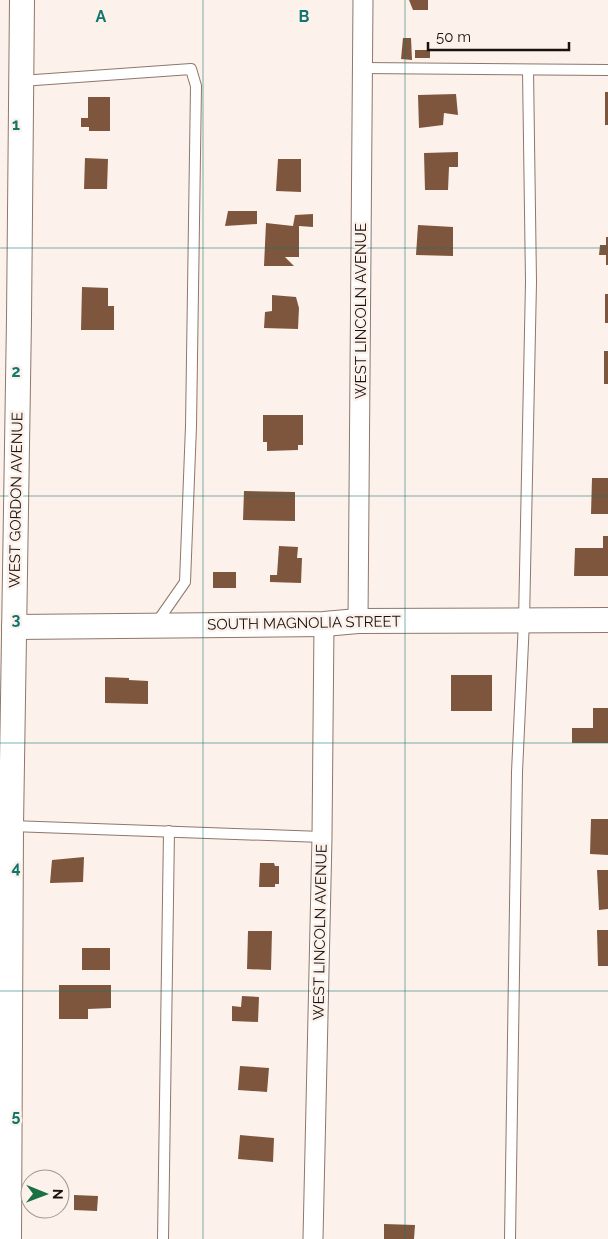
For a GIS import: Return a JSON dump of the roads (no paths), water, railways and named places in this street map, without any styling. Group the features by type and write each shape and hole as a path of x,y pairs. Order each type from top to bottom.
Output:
{"street":[{"name":"WEST GORDON AVENUE","path":"10,1239 11,826 7,627 19,319 22,0"},
{"name":"WEST LINCOLN AVENUE","path":"358,621 363,0"},
{"name":"SOUTH MAGNOLIA STREET","path":"7,627 324,624 358,621 608,620"},
{"name":"WEST LINCOLN AVENUE","path":"313,1239 322,837 324,624"}],"lane":[{"path":"362,68 608,70"},
{"path":"21,81 191,69 196,86 191,426 185,582 154,626"},
{"path":"510,1239 517,772 524,621 531,282 528,70"},
{"path":"11,826 322,837"},
{"path":"163,1239 169,832"}]}
